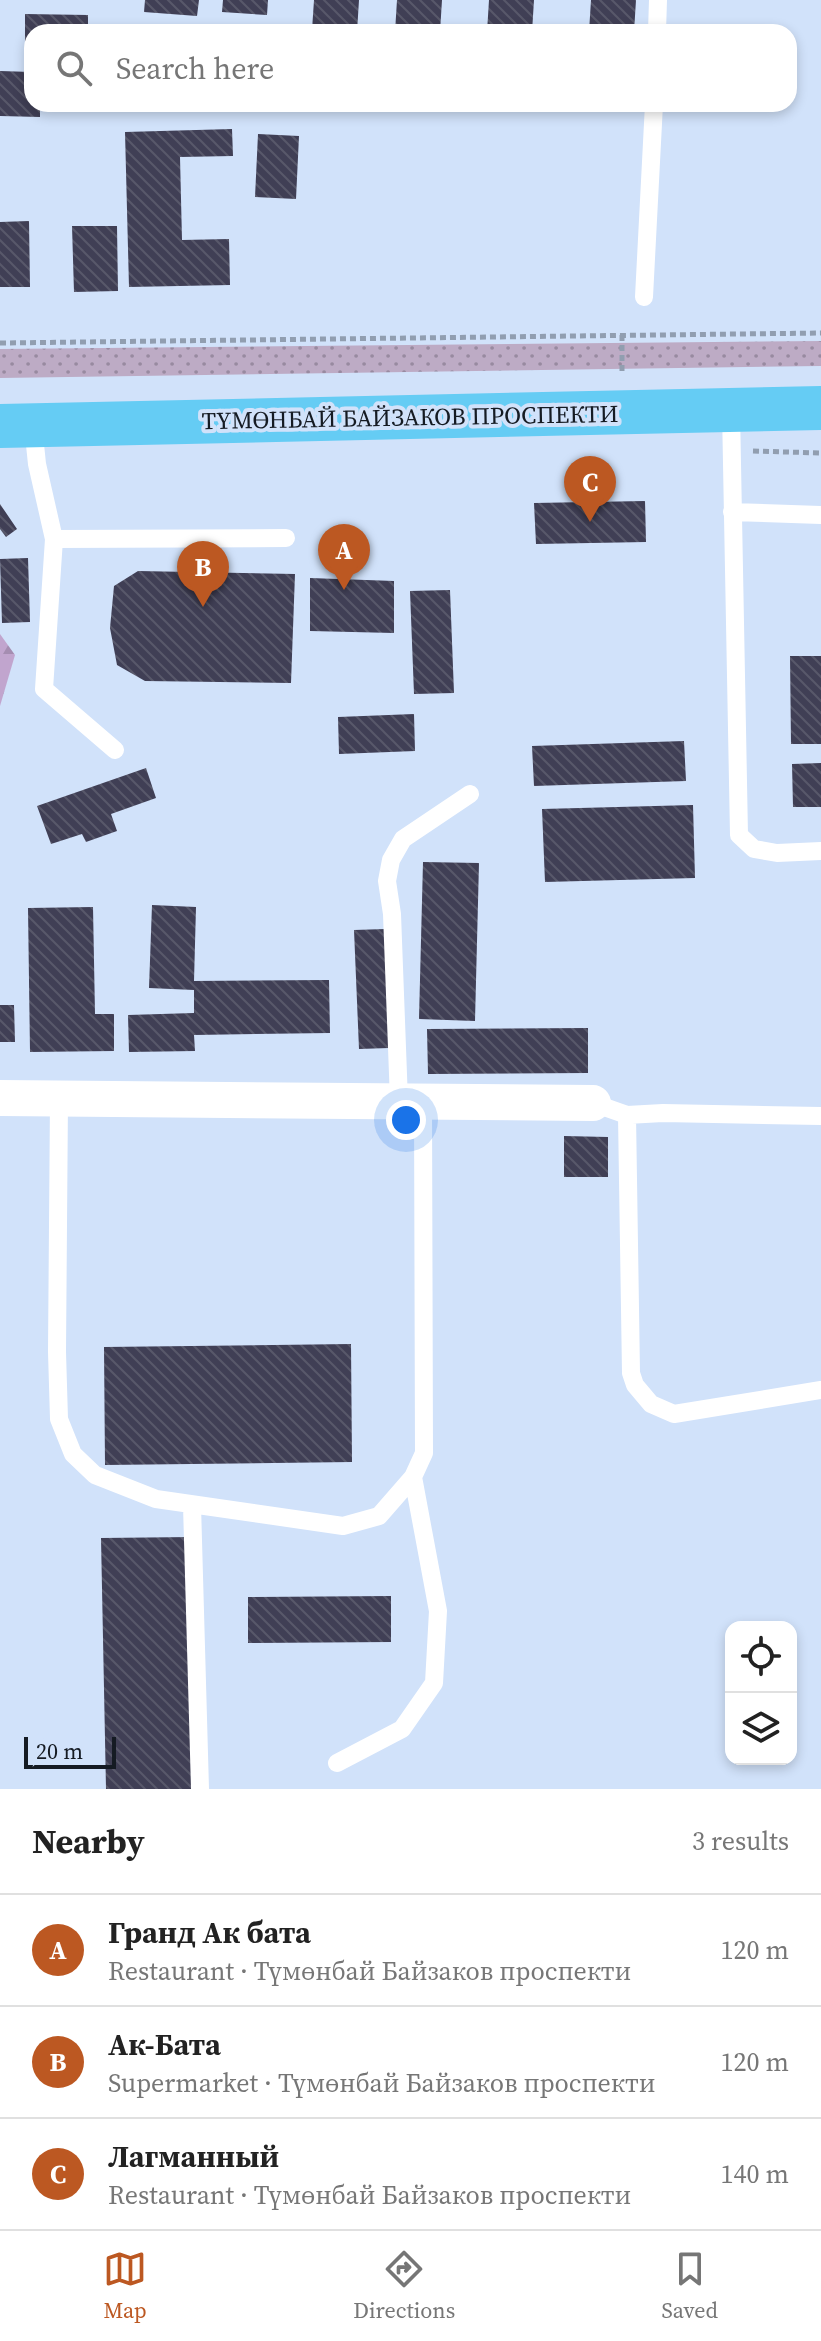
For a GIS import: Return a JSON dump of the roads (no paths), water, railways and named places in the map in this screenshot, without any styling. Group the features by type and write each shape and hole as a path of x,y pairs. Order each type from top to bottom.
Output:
{"highway":[{"name":"ТҮМӨНБАЙ БАЙЗАКОВ ПРОСПЕКТИ","path":"17,426 821,408"}],"street":[{"path":"0,1098 593,1103"}],"lane":[{"path":"657,24 658,0"},
{"path":"644,297 654,112"},
{"path":"731,410 739,835 754,849 777,853 821,851"},
{"path":"17,426 37,464 54,539 44,689 115,750"},
{"path":"732,512 821,515"},
{"path":"54,539 286,538"},
{"path":"59,1098 59,1419 73,1454 95,1475 156,1499 343,1526 379,1516 413,1477 424,1453 411,1101 387,881 391,860 403,839 470,794"},
{"path":"593,1103 627,1115 821,1116"},
{"path":"627,1115 631,1373 635,1385 651,1404 674,1414 821,1390"},
{"path":"337,1763 402,1729 434,1683 438,1611 413,1477"},
{"path":"192,1505 200,1789"}],"place":[{"name":"Лагманный","path":"590,522"},
{"name":"Гранд Ак бата","path":"344,590"},
{"name":"Ак-Бата","path":"203,607"}]}
